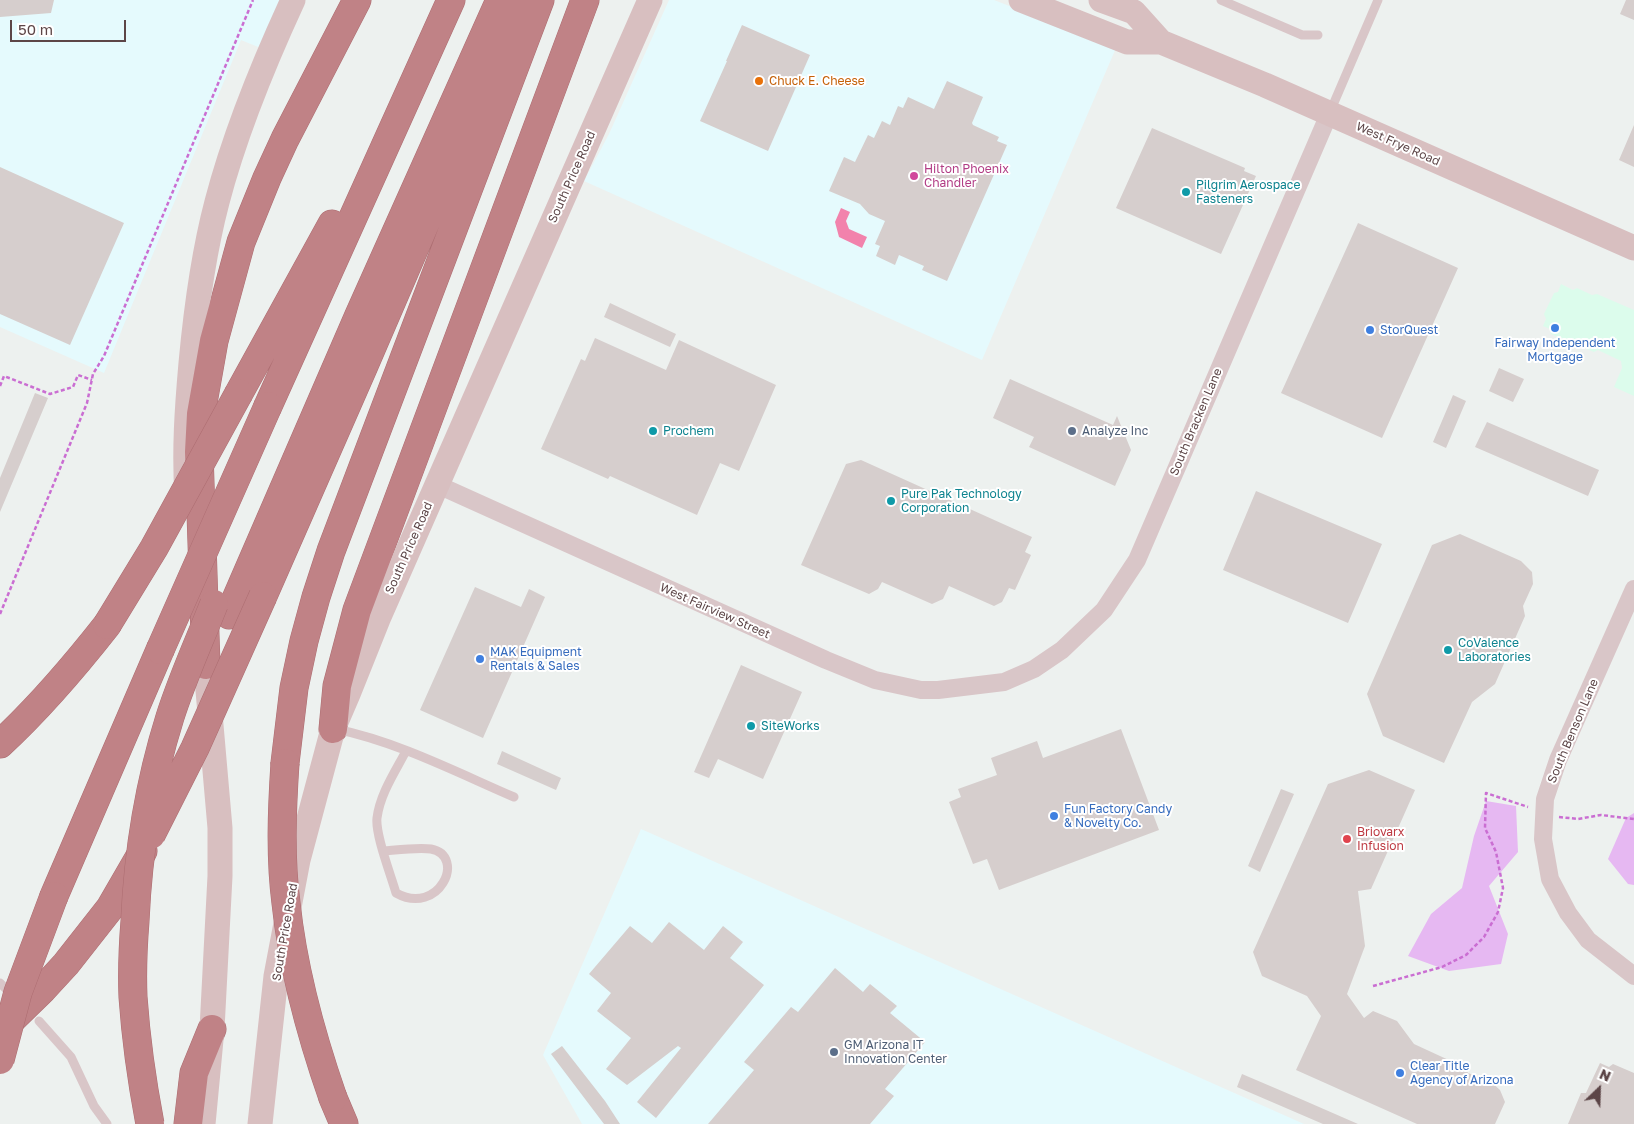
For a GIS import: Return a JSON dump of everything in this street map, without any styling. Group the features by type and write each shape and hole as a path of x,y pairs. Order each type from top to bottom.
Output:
{"highway":[{"path":"206,665 199,452 201,414 214,340 241,242 263,186 289,131 358,0"},
{"path":"0,1060 16,998 54,896 268,406 451,0"},
{"path":"166,1124 153,1049 148,994 150,912 155,854 168,784 187,714 221,610 479,0"},
{"path":"150,1124 139,1064 133,995 133,942 136,888 142,838 150,793 170,716 366,297 500,0"},
{"path":"0,1031 60,970 110,908 146,845 195,748 263,596 521,0"},
{"path":"344,1124 323,1071 302,996 286,903 282,823 285,763 294,688 316,597 331,551 540,0"},
{"path":"333,729 337,686 357,610 586,0"},
{"path":"0,744 13,733 68,673 107,625 154,548 424,58"},
{"path":"188,1124 194,1073 212,1029"}],"main road":[{"path":"203,1124 212,1029 219,905 220,828 206,665 185,463 187,407 196,304 217,200 254,92 293,0"},
{"name":"South Price Road","path":"260,1124 264,1074 278,966 298,860 333,729 378,619 650,0"},
{"name":"West Frye Road","path":"1020,0 1127,42 1162,42 1634,248"},
{"name":"West Frye Road","path":"1101,0 1134,12 1162,42"}],"street":[{"name":"South Bracken Lane","path":"1004,682 1034,668 1062,650 1104,610 1137,560 1329,114"},
{"name":"West Fairview Street","path":"438,485 826,660 875,680 921,690 970,687 1004,682"},
{"name":"South Benson Lane","path":"1634,589 1558,760 1545,799 1543,839 1550,879 1568,912 1588,940 1634,976"}],"lane":[{"path":"1221,0 1302,35 1318,35"},
{"path":"1329,114 1378,0"},
{"path":"333,729 364,735 514,797"},
{"path":"384,850 431,849 441,854 448,864 442,886 429,896 418,900 405,898 396,893 384,850 377,819 383,797 406,751"},
{"path":"0,983 11,994"},
{"path":"39,1021 71,1057 94,1106 106,1124"}],"path":[{"path":"0,614 87,403 93,374 104,356 253,0"},
{"path":"0,386 4,376 50,394 73,387 78,375 92,380"},
{"path":"1373,986 1442,967 1466,955 1484,937 1498,912 1503,888 1496,852 1485,828 1486,793 1544,814 1572,819 1601,815 1634,819"}],"shaded area":[{"path":"0,0 284,0 263,49 241,40 104,373 0,327"},
{"path":"669,0 994,0 1116,48 982,360 584,181 609,134"},
{"path":"841,208 850,212 846,221 849,229 867,237 862,248 839,237 835,222"},
{"path":"1561,284 1573,290 1577,288 1592,295 1597,294 1634,310 1634,396 1614,387 1622,368 1621,361 1598,350 1594,352 1551,334 1550,329 1543,326 1546,319 1544,314 1554,293 1558,292"},
{"path":"1486,801 1516,806 1518,852 1489,886 1508,934 1501,964 1449,971 1408,956 1431,914 1462,888 1474,836"},
{"path":"1634,813 1634,885 1628,884 1608,859 1626,818"},
{"path":"641,829 1304,1124 582,1124 543,1055"}],"building":[{"path":"0,0 54,0 51,13 0,17"},
{"path":"1626,0 1634,0 1634,20 1620,14"},
{"name":"Chuck E. Cheese","path":"742,25 810,55 768,151 700,121"},
{"name":"Hilton Phoenix Chandler","path":"947,81 983,97 972,123 973,125 999,137 997,141 1007,145 947,281 922,270 924,266 899,255 895,265 876,256 880,246 875,244 885,221 869,214 860,204 829,191 844,157 855,162 868,135 874,138 882,121 890,125 898,106 903,108 908,97 934,109"},
{"path":"1634,125 1634,167 1619,160"},
{"name":"Pilgrim Aerospace Fasteners","path":"1152,128 1245,168 1244,171 1256,176 1221,254 1116,208"},
{"path":"0,167 124,223 70,345 0,314"},
{"name":"StorQuest","path":"1358,223 1458,268 1382,438 1281,393"},
{"path":"610,303 676,334 670,347 604,317"},
{"name":"Prochem","path":"595,338 666,370 679,340 776,385 739,471 720,463 697,515 610,476 608,479 541,449 581,359 585,361"},
{"path":"1499,368 1524,379 1513,402 1489,391"},
{"name":"Analyze Inc","path":"1010,379 1113,425 1117,416 1131,450 1115,486 1029,447 1034,437 993,418"},
{"path":"35,393 48,398 0,512 0,478"},
{"path":"1453,395 1466,401 1446,448 1433,442"},
{"path":"1487,422 1599,470 1588,496 1475,447"},
{"name":"Pure Pak Technology Corporation","path":"861,460 1032,537 1025,552 1031,555 1015,590 1009,588 1002,602 994,606 949,586 943,599 932,604 882,582 878,589 869,594 801,565 846,464"},
{"path":"1256,491 1382,544 1348,623 1223,570"},
{"name":"CoValence Laboratories","path":"1460,534 1521,561 1532,572 1533,584 1523,606 1525,616 1495,684 1472,702 1444,763 1383,736 1367,694 1432,545"},
{"name":"MAK Equipment Rentals & Sales","path":"475,587 521,607 529,589 545,597 483,738 420,710"},
{"name":"SiteWorks","path":"741,665 802,692 763,779 718,759 709,778 694,772"},
{"name":"Fun Factory Candy & Novelty Co.","path":"1121,729 1159,830 999,890 987,859 973,864 949,802 961,797 958,789 997,775 991,758 1037,741 1043,758"},
{"path":"502,751 561,778 556,790 497,764"},
{"path":"1369,770 1415,790 1371,889 1358,891 1365,946 1347,994 1364,1018 1373,1011 1397,1021 1414,1044 1466,1068 1468,1073 1490,1081 1500,1090 1505,1102 1495,1124 1417,1124 1296,1070 1321,1016 1307,996 1262,976 1253,952 1328,784"},
{"path":"1281,789 1294,794 1260,872 1248,866"},
{"path":"669,922 704,950 723,926 743,942 730,958 764,985 656,1118 637,1102 681,1048 678,1046 627,1085 606,1069 631,1038 597,1011 611,993 589,974 630,926 652,943"},
{"name":"GM Arizona IT Innovation Center","path":"835,968 863,992 870,984 897,1006 890,1013 925,1042 885,1089 894,1096 870,1124 708,1124 754,1070 744,1062 791,1007 798,1012"},
{"path":"562,1046 605,1101 620,1124 604,1124 551,1054"},
{"path":"1600,1063 1609,1067 1613,1064 1634,1073 1634,1124 1568,1124 1581,1093 1586,1093"},
{"path":"1242,1074 1358,1124 1323,1124 1237,1087"}],"place":[{"name":"Chuck E. Cheese","path":"759,81"},
{"name":"Hilton Phoenix Chandler","path":"914,176"},
{"name":"Pilgrim Aerospace Fasteners","path":"1186,192"},
{"name":"Fairway Independent Mortgage","path":"1555,328"},
{"name":"StorQuest","path":"1370,330"},
{"name":"Prochem","path":"653,431"},
{"name":"Analyze Inc","path":"1072,431"},
{"name":"Pure Pak Technology Corporation","path":"891,501"},
{"name":"CoValence Laboratories","path":"1448,650"},
{"name":"MAK Equipment Rentals & Sales","path":"480,659"},
{"name":"SiteWorks","path":"751,726"},
{"name":"Fun Factory Candy & Novelty Co.","path":"1054,816"},
{"name":"Briovarx Infusion","path":"1347,839"},
{"name":"GM Arizona IT Innovation Center","path":"834,1052"},
{"name":"Clear Title Agency of Arizona","path":"1400,1073"}]}
